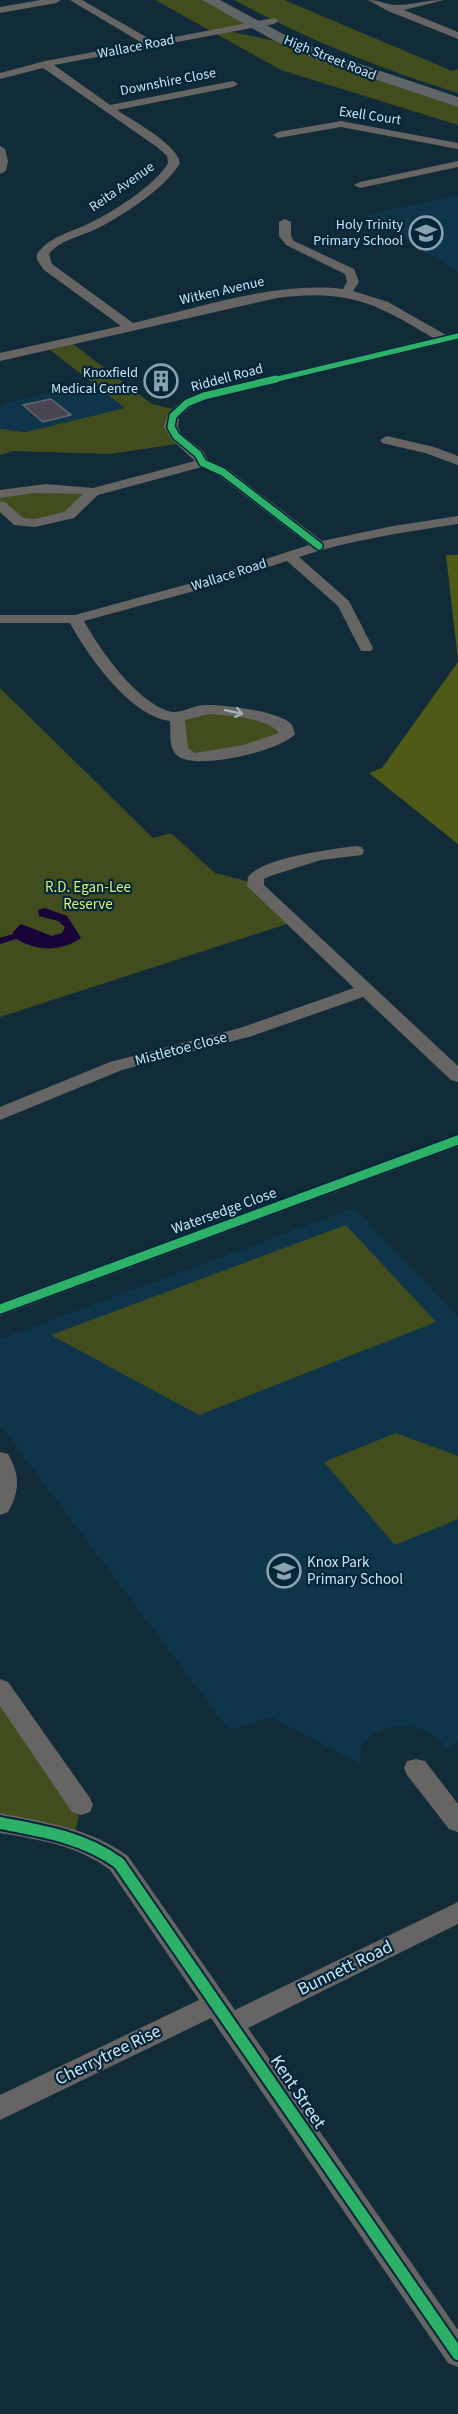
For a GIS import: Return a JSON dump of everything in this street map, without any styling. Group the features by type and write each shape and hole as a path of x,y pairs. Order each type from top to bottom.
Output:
{"main road":[{"name":"High Street Road","path":"209,0 294,45 371,75 458,102"},
{"name":"High Street Road","path":"234,0 357,59 458,93"},
{"path":"224,30 248,33 294,45"}],"street":[{"path":"0,10 56,0"},
{"path":"75,0 151,44"},
{"path":"373,0 458,36"},
{"path":"391,9 439,0"},
{"name":"Wallace Road","path":"0,76 45,64 274,21"},
{"name":"Reita Avenue","path":"45,64 167,149 174,159 172,168 164,177 111,216 44,250 43,257 48,267 130,327"},
{"name":"Downshire Close","path":"109,108 233,84"},
{"name":"Exell Court","path":"278,135 326,126 346,125 458,146"},
{"path":"0,149 3,161 0,171"},
{"path":"360,185 458,164"},
{"path":"285,222 285,236 290,243 350,272 353,282 346,293"},
{"name":"Witken Avenue","path":"0,357 286,293 346,293 385,303 443,339"},
{"name":"Riddell Road","path":"319,546 223,472 203,463 198,454 176,436 171,427 173,416 187,403 204,396 458,336"},
{"path":"387,440 429,450 458,462"},
{"path":"0,494 12,491 72,489 93,492 203,463"},
{"path":"0,505 19,522 35,523 69,514 93,492"},
{"name":"Wallace Road","path":"0,619 75,619 193,587 319,546 378,533 458,520"},
{"path":"289,556 344,604 366,648"},
{"path":"75,619 101,662 124,686 155,710 177,717 201,710 217,709 277,723 287,731 285,736 274,741 199,758 187,756 180,749 177,717"},
{"path":"356,851 319,855 264,872 256,877 254,883 458,1076"},
{"name":"Mistletoe Close","path":"0,1114 116,1066 246,1032 365,990"},
{"name":"Watersedge Close","path":"0,1309 458,1140"},
{"path":"0,1459 8,1478 8,1489 0,1508"},
{"path":"0,1688 81,1805"},
{"path":"416,1767 458,1822"},
{"name":"Kent Street","path":"0,1823 85,1841 106,1852 130,1877 458,2354"},
{"name":"Bunnett Road","path":"224,2014 458,1912"},
{"name":"Cherrytree Rise","path":"0,2108 224,2014"}],"shaded area":[{"name":"Holy Trinity Primary School","path":"458,195 458,272 365,215 427,202"},
{"path":"92,382 125,408 26,432 0,429 0,408 6,403"},
{"path":"45,908 67,916 81,938 64,946 47,948 30,945 13,937 13,932 21,924 52,936 62,933 65,927 58,921 39,916 38,910"},
{"name":"Knox Park Primary School","path":"354,1208 458,1316 458,1741 447,1751 440,1740 424,1730 407,1726 387,1728 370,1736 364,1744 360,1764 271,1717 229,1730 0,1425 0,1339"}],"green space":[{"path":"155,0 209,0 255,25 228,31 294,45 458,102 458,125 281,70"},
{"path":"234,0 284,0 452,71 458,69 458,93 344,52 288,28"},
{"path":"69,341 152,404 177,410 173,416 184,443 110,454 13,451 0,455 0,429 26,432 125,408 45,346"},
{"path":"87,490 73,512 30,523 0,505 0,494"},
{"path":"446,555 458,555 458,660"},
{"path":"458,662 458,844 369,773 382,768"},
{"name":"R.D. Egan-Lee Reserve","path":"0,688 153,838 171,833 215,873 254,883 293,922 0,1017"},
{"path":"199,710 277,723 282,738 187,756 177,717"},
{"path":"346,1225 436,1322 199,1415 51,1335"},
{"path":"396,1433 458,1456 458,1519 395,1545 324,1462"},
{"path":"0,1688 81,1805 74,1838 0,1823"}],"building":[{"path":"51,399 71,415 43,422 23,405"}],"waterway":[{"path":"0,941 13,937"}],"cycle path":[{"path":"319,546 223,472 203,463 198,454 176,436 171,427 173,416 187,403 204,396 458,336"},
{"path":"0,1309 458,1140"},
{"path":"0,1823 78,1840 119,1863 458,2354"}],"place":[{"name":"Holy Trinity Primary School","path":"426,233"},
{"name":"Knoxfield Medical Centre","path":"161,381"},
{"name":"Knox Park Primary School","path":"284,1571"}]}
